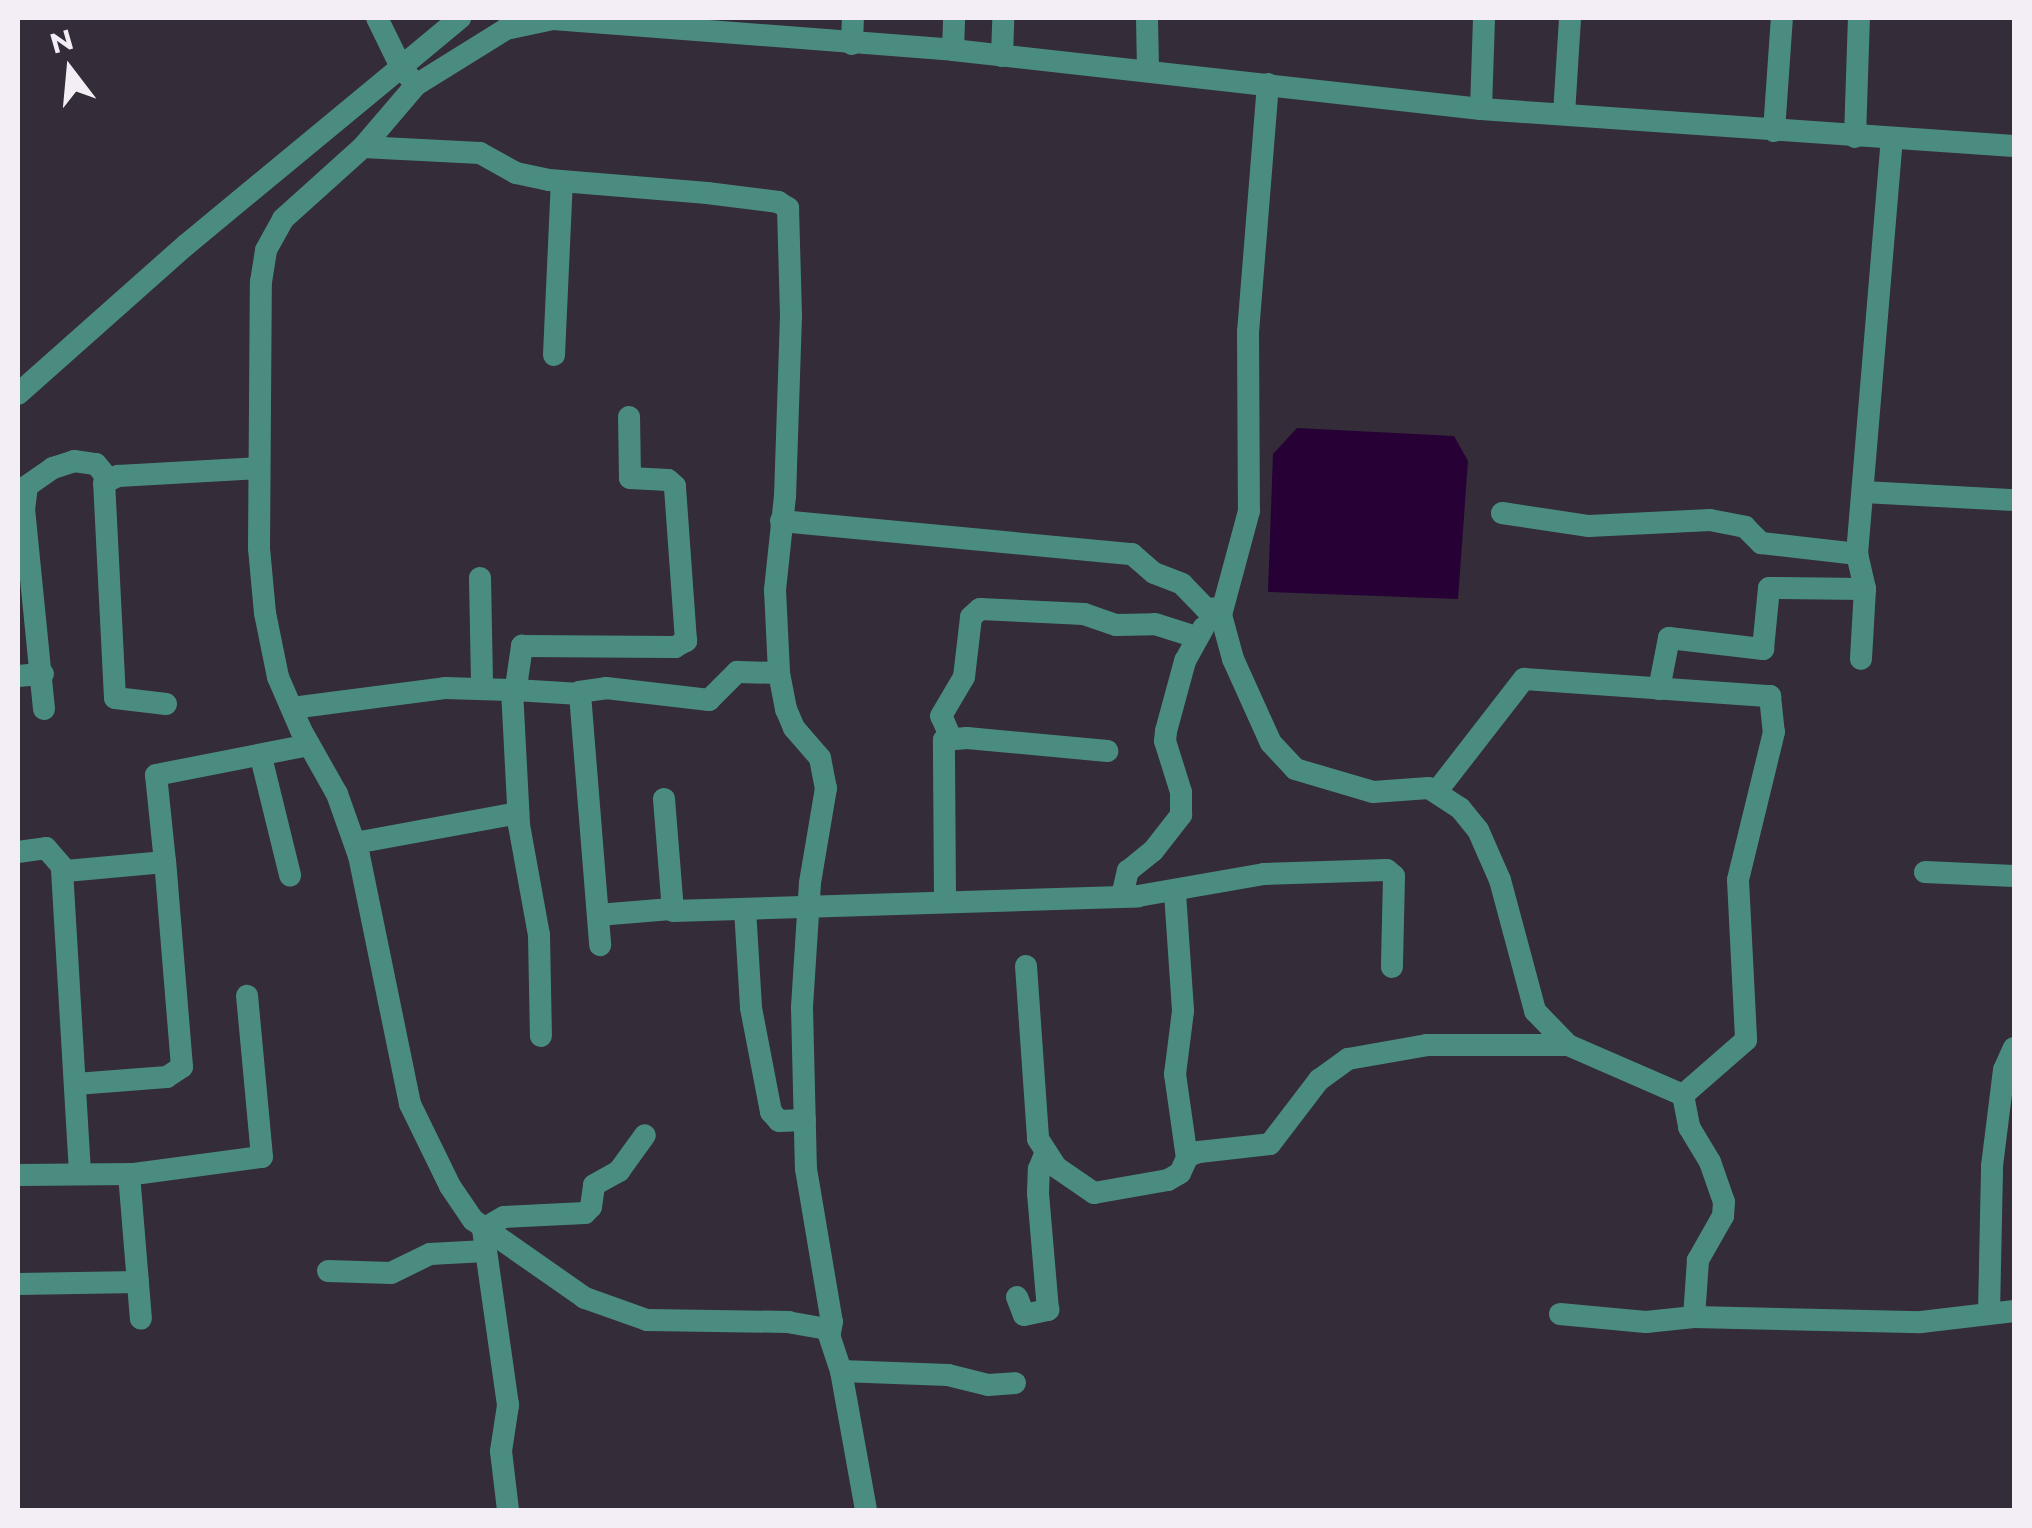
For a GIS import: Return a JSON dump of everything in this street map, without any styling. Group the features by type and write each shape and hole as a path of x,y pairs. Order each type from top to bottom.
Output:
{"street":[{"path":"377,18 401,67 416,86"},
{"path":"18,394 460,18"},
{"path":"852,44 853,18"},
{"path":"953,50 954,18"},
{"path":"1002,56 1003,18"},
{"path":"1147,18 1148,70"},
{"path":"1481,109 1484,18"},
{"path":"1564,114 1570,18"},
{"path":"1774,131 1782,18"},
{"path":"1855,137 1860,18"},
{"path":"508,1510 501,1451 508,1405 484,1240 459,1202 410,1104 355,843 338,794 292,708 272,654 265,614 259,468 261,282 266,250 283,219 362,148 416,86 496,35 537,20 770,27 852,44 1148,70 1481,109 2014,146"},
{"path":"1122,896 1131,866 1153,850 1181,815 1181,792 1165,741 1185,661 1196,637 1220,608 1250,511 1248,332 1268,84"},
{"path":"1861,659 1865,590 1857,554 1892,140"},
{"path":"362,148 480,154 516,173 562,182 706,193 778,202 788,208 791,316 775,590 779,673 790,720 820,758 824,774 824,814 809,910 802,1008 806,1169 832,1322 830,1332 841,1371 866,1510"},
{"path":"554,355 562,182"},
{"path":"541,1036 538,917 518,813 515,692 522,646 675,647 686,641 675,486 668,480 630,478 630,417"},
{"path":"44,709 21,496 34,479 74,461 96,464 108,479"},
{"path":"108,479 259,468"},
{"path":"108,479 103,490 114,692 123,702 166,704"},
{"path":"1864,492 2014,500"},
{"path":"1502,513 1589,526 1720,521 1745,527 1762,543 1857,554"},
{"path":"781,521 1132,554 1154,573 1182,584 1204,607 1220,608"},
{"path":"480,578 482,687"},
{"path":"1660,688 1669,638 1763,649 1769,588 1865,590"},
{"path":"1220,608 1233,659 1271,743 1289,765 1374,792 1421,788 1437,791 1460,808 1478,830 1507,898 1530,1000 1546,1025 1568,1045 1683,1095"},
{"path":"951,738 941,716 964,677 970,618 980,609 1084,614 1112,624 1155,624 1196,637"},
{"path":"292,708 408,692 482,687 515,692 606,688 710,700 738,672 779,673"},
{"path":"18,676 43,674"},
{"path":"1437,791 1524,679 1770,696 1774,732 1738,880 1746,1040 1683,1095"},
{"path":"579,692 600,945"},
{"path":"945,899 940,750 944,740 1107,751"},
{"path":"76,1084 167,1077 182,1067 156,775 262,757 309,744"},
{"path":"262,757 290,875"},
{"path":"664,799 671,909"},
{"path":"355,843 518,813"},
{"path":"18,852 46,848 62,870 80,1174"},
{"path":"62,870 165,862"},
{"path":"598,915 671,909 809,910 945,899 1122,896 1175,892 1264,874 1390,870 1392,967"},
{"path":"1926,872 2014,876"},
{"path":"1026,966 1037,1130 1045,1154 1083,1189 1094,1193 1178,1176 1187,1158 1175,1074 1183,1011 1175,892"},
{"path":"745,909 751,1008 771,1112 779,1122 805,1120"},
{"path":"18,1175 129,1174 262,1157 247,996"},
{"path":"1187,1158 1199,1152 1270,1144 1319,1080 1348,1060 1427,1045 1568,1045"},
{"path":"1989,1313 1992,1166 2004,1070 2014,1048"},
{"path":"1683,1095 1689,1127 1710,1162 1724,1202 1723,1216 1698,1260 1694,1317"},
{"path":"328,1271 391,1273 423,1256 484,1240 504,1217 585,1213 591,1207 594,1184 620,1171 645,1136"},
{"path":"1017,1297 1022,1314 1048,1311 1038,1193 1038,1168 1045,1154"},
{"path":"129,1174 140,1318"},
{"path":"484,1240 585,1298 627,1315 686,1323 790,1322 823,1327 830,1332"},
{"path":"18,1284 138,1282"},
{"path":"1560,1314 1659,1322 1694,1317 1921,1322 2014,1311"},
{"path":"841,1371 948,1374 988,1385 1015,1382"}],"shaded area":[{"path":"1297,428 1454,436 1468,461 1458,599 1268,592 1273,454"}]}
